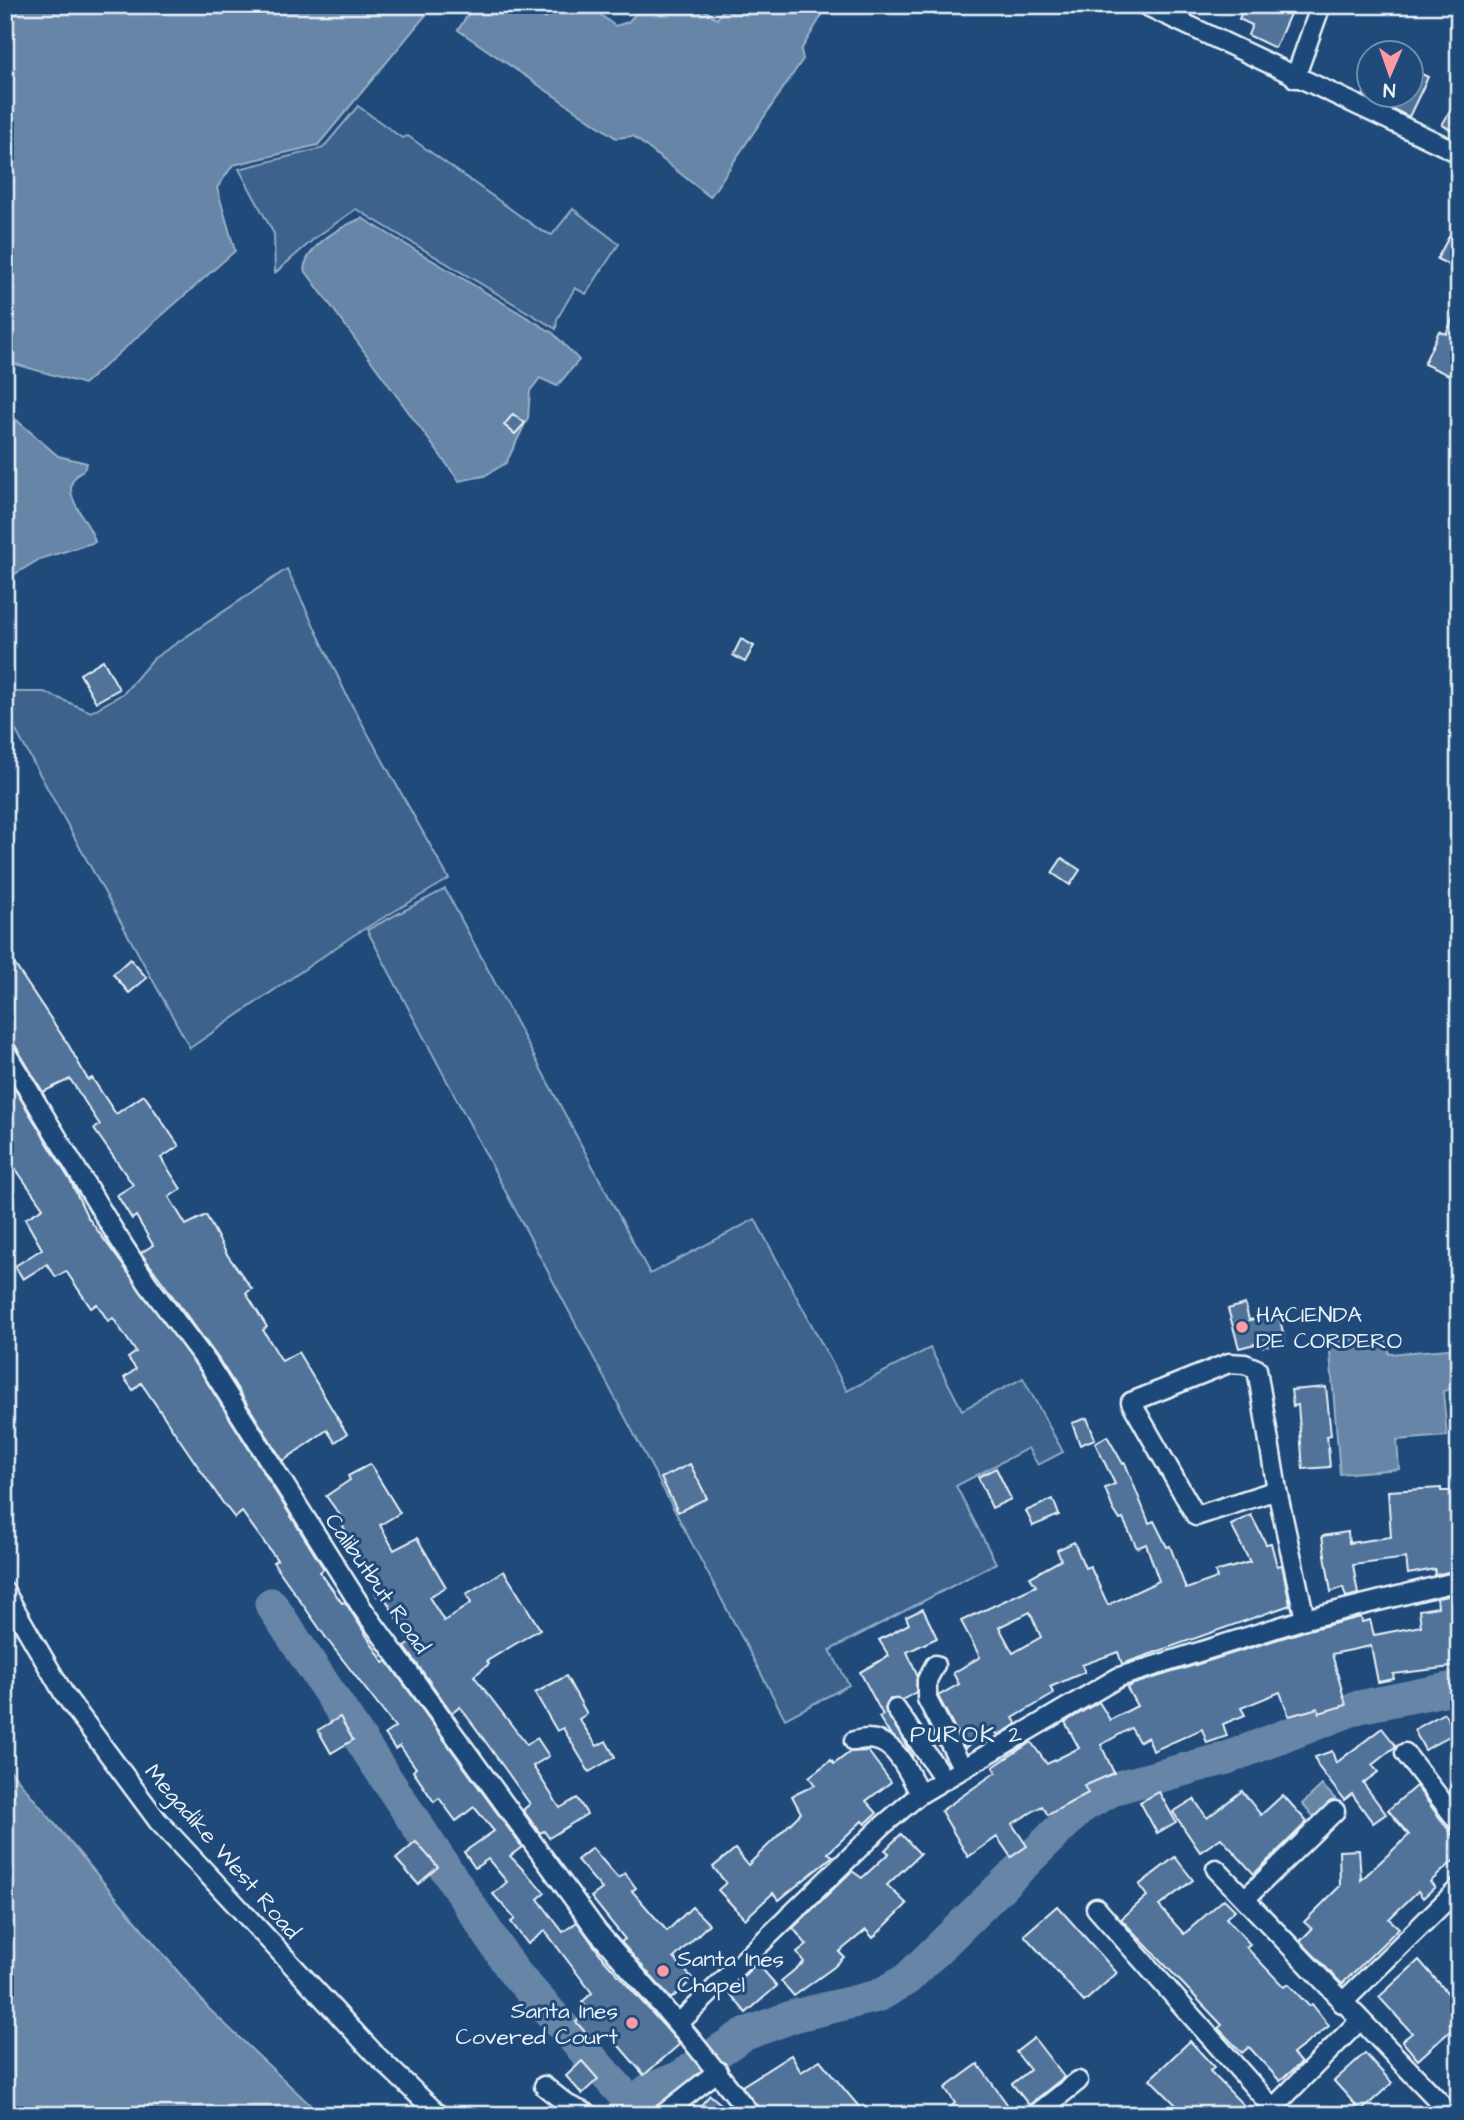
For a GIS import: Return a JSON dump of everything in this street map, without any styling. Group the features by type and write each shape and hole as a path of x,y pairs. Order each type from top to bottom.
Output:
{"street":[{"path":"1145,5 1459,153"},
{"path":"1295,78 1321,5"},
{"name":"Calibutbut Road","path":"5,1051 112,1228 209,1366 362,1608 597,1931 715,2068 751,2115"},
{"path":"1277,1490 1196,1516 1131,1402 1229,1363 1257,1368 1277,1490 1305,1619"},
{"path":"683,2030 881,1826 920,1794 962,1767 1119,1677 1305,1619 1459,1581"},
{"name":"Megadike West Road","path":"5,1592 64,1694 158,1821 366,2044 439,2115"},
{"path":"934,1665 924,1690 962,1767"},
{"path":"896,1709 944,1779"},
{"path":"854,1741 874,1739 895,1750 920,1794"},
{"path":"1405,1753 1459,1823"},
{"path":"1245,1899 1335,1811"},
{"path":"1216,1869 1452,2115"},
{"path":"1342,2003 1459,1888"},
{"path":"1096,1908 1276,2111 1359,2021"},
{"path":"662,2115 715,2068"},
{"path":"1035,2115 1078,2081"},
{"path":"544,2086 568,2105 590,2115"}],"shaded area":[{"path":"5,5 434,5 318,145 233,165 217,188 235,251 84,384 5,361"},
{"path":"474,5 527,5 545,19 555,5 588,5 615,26 628,22 644,5 698,5 717,19 726,5 828,5 801,50 803,59 710,197 633,136 616,138 458,30"},
{"path":"358,106 402,138 408,136 540,230 552,235 573,209 619,244 586,294 575,288 557,319 556,329 356,209 315,238 275,273 274,234 239,169 323,148"},
{"path":"362,218 553,333 579,360 557,386 540,378 530,391 528,418 506,463 484,476 459,481 304,269 319,244"},
{"path":"5,410 58,456 87,463 73,480 71,487 75,503 95,542 40,559 5,580"},
{"path":"287,569 348,698 449,879 354,935 190,1048 5,711 5,692 44,692 91,712 124,693 153,659"},
{"path":"445,889 650,1274 755,1219 847,1391 930,1348 962,1410 1023,1378 1063,1452 1038,1465 1028,1448 956,1486 996,1563 830,1650 849,1685 785,1719 367,930"},
{"path":"1387,1336 1389,1354 1459,1348 1459,1387 1443,1391 1447,1436 1397,1440 1399,1469 1340,1474 1329,1340"},
{"path":"5,1764 209,2009 321,2115 5,2115"},
{"path":"1322,1785 1340,1804 1320,1823 1302,1804"}],"building":[{"path":"1245,5 1294,5 1275,48 1248,35 1252,25 1239,19"},
{"path":"1459,96 1459,134 1442,125"},
{"path":"1391,108 1413,108 1409,117"},
{"path":"1459,218 1459,270 1437,259"},
{"path":"1459,304 1459,363 1453,377 1424,364 1439,331 1446,334"},
{"path":"513,414 525,423 515,434 504,425"},
{"path":"741,639 754,646 745,662 733,655"},
{"path":"103,660 119,689 96,702 80,674"},
{"path":"1062,858 1080,870 1070,885 1052,873"},
{"path":"5,950 69,1046 88,1080 92,1078 116,1114 144,1095 179,1146 161,1158 181,1189 169,1197 186,1225 206,1215 226,1253 252,1289 246,1293 267,1327 263,1330 282,1361 298,1352 347,1434 335,1442 327,1430 283,1461 218,1358 141,1253 153,1245 136,1216 132,1219 117,1195 133,1185 94,1129 100,1125 70,1079 43,1092 15,1045 5,1040"},
{"path":"130,959 147,978 129,993 113,974"},
{"path":"5,1073 71,1182 87,1216 200,1371 324,1569 320,1572 342,1603 345,1602 384,1663 387,1661 522,1847 510,1856 545,1893 538,1899 563,1932 577,1922 603,1958 680,2044 644,2075 608,2033 596,2044 576,2022 589,2010 582,2002 592,1993 545,1931 528,1944 511,1922 515,1919 493,1894 507,1882 488,1859 475,1868 464,1852 494,1831 474,1807 456,1821 439,1798 434,1802 413,1771 416,1768 400,1746 395,1749 385,1734 395,1727 329,1642 273,1562 277,1560 242,1512 235,1518 223,1503 141,1383 133,1390 124,1378 136,1369 128,1358 136,1352 113,1318 108,1321 97,1304 91,1308 66,1271 56,1277 47,1264 23,1279 15,1266 42,1249 25,1219 43,1208 13,1165 5,1170"},
{"path":"1245,1304 1249,1320 1279,1314 1285,1342 1260,1347 1259,1343 1239,1348 1228,1309"},
{"path":"1326,1387 1331,1435 1327,1436 1330,1467 1303,1469 1298,1405 1293,1406 1291,1390"},
{"path":"1087,1418 1095,1439 1080,1445 1072,1423"},
{"path":"1107,1436 1123,1464 1125,1463 1149,1523 1154,1521 1167,1547 1170,1546 1186,1589 1217,1578 1215,1572 1250,1562 1231,1525 1251,1515 1266,1544 1271,1543 1277,1566 1282,1565 1290,1605 1122,1664 1118,1652 1082,1665 1085,1672 1050,1687 1054,1694 1013,1718 1017,1724 998,1735 994,1731 965,1748 938,1696 959,1684 953,1673 980,1657 961,1621 1036,1586 1030,1577 1061,1560 1057,1550 1074,1542 1085,1568 1090,1566 1108,1605 1159,1581 1146,1544 1137,1548 1123,1519 1120,1520 1113,1509 1105,1488 1115,1484 1095,1443","holes":["1030,1612 1041,1637 1013,1653 999,1627"]},
{"path":"370,1464 400,1513 380,1525 394,1550 417,1538 446,1587 429,1597 444,1621 471,1603 466,1594 504,1571 540,1629 487,1661 489,1664 474,1676 527,1745 537,1738 549,1756 533,1766 560,1808 577,1798 587,1814 549,1838 544,1831 540,1833 523,1810 530,1804 460,1707 452,1713 405,1647 411,1643 382,1593 377,1596 366,1567 339,1519 342,1518 326,1496 350,1480 348,1476"},
{"path":"690,1464 707,1498 678,1512 661,1478"},
{"path":"996,1468 1011,1499 992,1508 978,1477"},
{"path":"1441,1488 1441,1491 1459,1491 1459,1563 1451,1564 1452,1571 1435,1575 1435,1569 1408,1574 1406,1558 1353,1565 1358,1594 1346,1597 1343,1587 1331,1592 1322,1536 1348,1532 1349,1543 1391,1537 1388,1491"},
{"path":"1053,1499 1059,1515 1033,1526 1026,1511"},
{"path":"1459,1594 1459,1666 1393,1674 1394,1679 1378,1682 1371,1646 1332,1654 1346,1705 1319,1713 1318,1708 1289,1716 1280,1692 1241,1708 1245,1715 1223,1724 1227,1736 1207,1743 1202,1729 1153,1751 1148,1737 1139,1742 1131,1728 1101,1745 1114,1773 1084,1786 1088,1793 1048,1815 1042,1806 1012,1824 1027,1846 1011,1857 997,1837 968,1857 941,1811 996,1772 993,1767 1031,1742 1047,1764 1079,1748 1065,1722 1099,1702 1110,1720 1137,1706 1127,1688 1131,1685 1308,1630 1361,1617 1362,1622 1370,1620 1374,1635 1421,1626 1419,1610 1438,1607 1437,1598"},
{"path":"923,1609 937,1638 907,1652 917,1674 916,1692 902,1700 890,1699 885,1709 913,1757 887,1730 879,1717 883,1715 860,1672 889,1656 879,1640 909,1624 906,1617"},
{"path":"566,1676 587,1714 579,1719 597,1746 606,1741 615,1757 589,1772 563,1728 557,1731 535,1693"},
{"path":"1444,1713 1456,1732 1425,1750 1414,1730"},
{"path":"340,1717 353,1740 331,1753 318,1730"},
{"path":"1382,1728 1396,1746 1372,1765 1378,1772 1363,1783 1386,1814 1373,1823 1352,1794 1344,1800 1318,1766 1315,1757 1332,1751 1336,1763"},
{"path":"868,1751 891,1782 866,1801 877,1813 865,1824 862,1821 828,1853 833,1856 779,1900 773,1893 745,1919 718,1890 726,1883 713,1867 735,1849 748,1865 801,1813 792,1796 815,1785 809,1777 831,1760 834,1764 850,1752"},
{"path":"1416,1786 1459,1844 1459,1856 1430,1882 1435,1887 1423,1898 1418,1891 1389,1919 1399,1928 1342,1984 1300,1941 1312,1929 1304,1922 1340,1886 1339,1851 1359,1850 1361,1880 1409,1835 1388,1810"},
{"path":"1242,1791 1261,1815 1283,1795 1307,1822 1254,1874 1221,1838 1200,1852 1173,1812 1194,1799 1207,1818"},
{"path":"1159,1792 1176,1822 1157,1833 1140,1802"},
{"path":"901,1834 920,1854 887,1885 907,1904 873,1938 866,1930 839,1952 844,1957 834,1967 794,1996 781,1981 804,1962 797,1953 807,1945 793,1928 852,1871 862,1878 889,1853 885,1850"},
{"path":"416,1842 438,1867 418,1884 396,1859"},
{"path":"592,1848 618,1878 625,1873 636,1888 632,1891 667,1931 692,1907 709,1924 674,1958 693,1979 671,1999 621,1942 625,1939 591,1897 602,1889 577,1860"},
{"path":"1175,1857 1193,1880 1159,1906 1184,1934 1224,1899 1235,1910 1226,1918 1250,1944 1246,1947 1284,1987 1288,1984 1309,2006 1312,2004 1329,2026 1293,2054 1301,2063 1280,2081 1249,2047 1242,2053 1218,2028 1222,2025 1121,1919 1147,1896 1139,1885"},
{"path":"1057,1906 1117,1973 1084,2002 1024,1935"},
{"path":"1419,1960 1459,2006 1459,2023 1418,2060 1402,2041 1412,2033 1379,1997"},
{"path":"757,1963 777,1986 746,2013 728,1991"},
{"path":"1034,2038 1064,2077 1029,2105 1012,2084 1030,2070 1016,2052"},
{"path":"1190,2041 1214,2067 1210,2071 1253,2115 1186,2115 1150,2079"},
{"path":"1365,2053 1392,2083 1361,2111 1334,2081"},
{"path":"791,2055 801,2072 820,2060 866,2115 762,2115 742,2086"},
{"path":"582,2061 598,2079 582,2094 566,2076"},
{"path":"978,2064 1007,2104 992,2115 941,2115 955,2103 945,2088"},
{"path":"710,2095 721,2104 711,2115 692,2115"}],"waterway":[{"path":"271,1604 513,1971 624,2095 638,2099 650,2089 680,2077 743,2035 794,2016 878,1996 907,1979 1083,1806 1115,1788 1227,1758 1359,1707 1459,1687"}],"place":[{"name":"HACIENDA DE CORDERO","path":"1242,1327"},
{"name":"Santa Ines Chapel","path":"663,1971"},
{"name":"Santa Ines Covered Court","path":"632,2023"}],"district":[{"name":"PUROK 2","path":"967,1734"}]}
